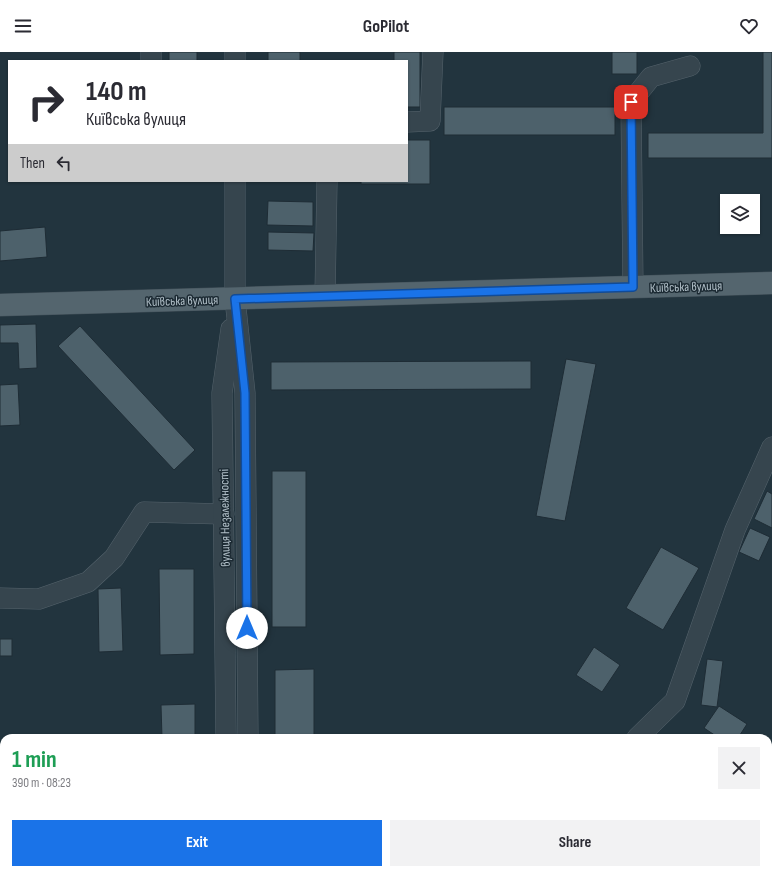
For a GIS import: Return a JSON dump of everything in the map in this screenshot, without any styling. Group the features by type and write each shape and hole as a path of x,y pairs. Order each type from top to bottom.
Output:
{"main road":[{"name":"Київська вулиця","path":"0,305 772,283"}],"street":[{"path":"408,122 430,121 433,52"},
{"path":"633,287 631,102 651,77 690,66"},
{"name":"вулиця Незалежності","path":"235,182 235,299 245,393 248,734"},
{"path":"325,296 327,182"},
{"name":"вулиця Незалежності","path":"226,734 222,393 235,299"},
{"path":"641,734 675,701 735,530 772,447"},
{"path":"0,598 39,599 88,582 114,558 144,512 224,514"}],"building":[{"path":"169,52 197,52 197,60 169,60"},
{"path":"268,52 300,52 300,60 268,60"},
{"path":"394,52 420,52 420,107 408,107 408,60 394,60"},
{"path":"612,52 637,52 637,74 612,74"},
{"path":"763,52 772,52 772,158 648,158 648,133 763,133"},
{"path":"444,107 615,107 615,135 444,135"},
{"path":"408,140 430,140 430,184 361,184 361,182 408,182"},
{"path":"268,201 313,202 313,226 267,225"},
{"path":"45,227 47,257 0,261 0,231"},
{"path":"268,232 314,233 313,251 268,250"},
{"path":"36,324 37,368 19,369 18,343 0,343 0,325"},
{"path":"80,326 195,450 174,470 58,346"},
{"path":"566,359 596,364 565,521 536,516"},
{"path":"531,361 531,389 271,390 271,362"},
{"path":"18,384 20,425 0,426 0,385"},
{"path":"272,471 306,471 306,627 272,627"},
{"path":"767,491 772,494 772,528 754,519"},
{"path":"750,528 770,537 759,561 739,552"},
{"path":"661,547 699,568 663,630 626,608"},
{"path":"159,569 194,569 194,654 160,655"},
{"path":"121,588 123,651 99,652 98,589"},
{"path":"0,639 12,639 12,656 0,656"},
{"path":"594,647 620,665 602,692 576,675"},
{"path":"707,659 723,661 717,707 701,705"},
{"path":"314,669 314,734 275,734 275,670"},
{"path":"195,704 195,734 162,734 161,705"},
{"path":"719,706 747,724 741,734 713,734 704,728"}],"route":[{"path":"247,628 245,393 235,299 633,287 631,102"}]}
